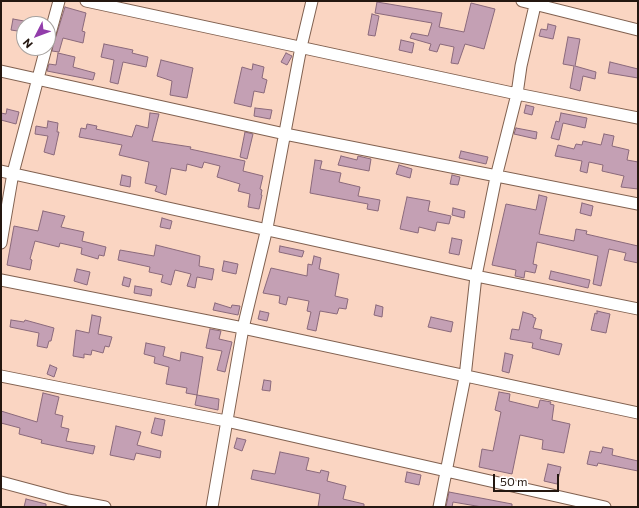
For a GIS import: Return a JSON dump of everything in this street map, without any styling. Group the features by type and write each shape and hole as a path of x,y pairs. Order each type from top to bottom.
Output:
{"street":[{"path":"55,16 59,1"},
{"path":"86,1 517,94 638,118"},
{"path":"212,507 243,328 268,228 301,47 312,1"},
{"path":"522,1 535,2 638,30"},
{"path":"439,507 465,377 476,276 496,177 517,94 521,66 535,2"},
{"path":"1,243 13,173 44,56"},
{"path":"1,71 285,134 638,204"},
{"path":"1,170 268,228 476,276 638,309"},
{"path":"1,280 243,328 638,414"},
{"path":"1,376 226,421 605,507"},
{"path":"1,482 68,500 104,507"}],"building":[{"path":"377,2 442,13 439,27 464,32 471,3 495,9 484,49 465,44 458,64 451,63 454,47 440,44 437,52 429,50 431,44 410,38 412,33 428,36 432,23 375,13"},
{"path":"65,7 86,13 82,31 85,32 83,43 63,38 59,52 56,52 56,36"},
{"path":"372,14 379,16 375,36 368,35"},
{"path":"13,19 16,20 16,31 11,30"},
{"path":"548,24 556,26 553,39 539,36 541,29 547,30"},
{"path":"568,37 580,39 575,66 596,72 595,79 583,76 580,91 570,88 574,66 563,64"},
{"path":"401,40 414,43 412,53 399,50"},
{"path":"104,44 133,50 132,53 148,57 146,67 123,62 118,84 110,82 114,60 101,57"},
{"path":"58,53 75,57 73,67 95,73 93,80 47,71 49,64 56,65"},
{"path":"286,53 292,56 287,65 281,62"},
{"path":"161,60 193,68 187,98 170,95 172,81 157,76"},
{"path":"610,62 638,69 638,78 608,73"},
{"path":"253,64 264,67 262,78 267,80 264,93 254,91 251,107 234,103 242,67 252,70"},
{"path":"526,105 534,107 532,115 524,113"},
{"path":"255,108 272,110 270,119 254,116"},
{"path":"7,109 19,112 16,124 1,120 1,113 6,114"},
{"path":"150,113 159,114 152,141 191,147 190,149 245,161 243,171 263,176 260,189 262,190 262,195 259,209 248,207 250,194 238,191 240,184 217,177 220,166 204,162 202,168 187,164 186,171 171,168 166,195 155,191 157,186 145,183 149,162 119,155 122,145 79,137 81,128 86,129 87,124 97,126 96,129 132,137 136,125 148,128"},
{"path":"561,113 587,118 585,128 563,123 559,140 551,138 556,121 559,122"},
{"path":"48,121 58,123 57,132 59,132 54,155 44,152 48,136 35,134 36,126 47,128"},
{"path":"516,128 537,132 536,139 514,134"},
{"path":"245,132 253,134 247,159 240,157"},
{"path":"604,134 614,136 612,146 629,150 627,160 638,162 638,189 621,187 624,176 602,171 603,165 589,162 587,173 580,171 582,161 555,156 558,145 574,149 576,144 582,145 583,141 601,145"},
{"path":"461,151 488,157 486,164 459,158"},
{"path":"341,156 357,160 358,156 371,159 369,171 338,165"},
{"path":"315,160 322,161 320,169 341,173 339,182 360,187 358,196 380,200 378,211 367,209 368,204 310,193"},
{"path":"399,165 412,169 410,178 396,174"},
{"path":"122,175 131,177 130,187 120,185"},
{"path":"452,175 460,177 458,185 450,184"},
{"path":"539,195 547,197 539,234 574,241 576,229 587,231 586,234 638,246 638,263 624,260 626,253 609,249 601,286 593,284 598,256 537,242 533,264 537,265 535,273 525,271 524,278 515,276 516,270 492,265 506,204 536,210"},
{"path":"407,197 430,201 428,211 451,216 449,224 437,222 435,231 419,227 418,233 400,229"},
{"path":"582,203 593,206 591,216 580,213"},
{"path":"453,208 465,211 464,218 452,215"},
{"path":"43,211 65,216 61,227 84,232 82,241 106,247 104,256 99,255 98,259 81,254 82,248 60,243 59,247 35,241 30,259 32,260 30,270 7,265 14,226 38,231"},
{"path":"162,218 172,221 170,229 160,227"},
{"path":"452,238 462,240 459,255 449,253"},
{"path":"156,245 200,256 199,266 214,269 212,280 197,277 195,288 187,286 191,274 175,270 171,285 161,282 163,275 149,272 150,267 118,260 120,250 154,256"},
{"path":"280,246 304,251 302,257 279,252"},
{"path":"314,256 321,258 319,269 339,274 335,296 348,299 346,309 339,308 337,314 320,311 316,331 307,329 311,312 307,311 309,301 288,297 286,305 279,303 280,296 263,293 271,268 307,276 308,264 312,265"},
{"path":"224,261 238,264 236,274 222,271"},
{"path":"77,269 90,272 87,285 74,281"},
{"path":"551,271 590,280 588,288 549,279"},
{"path":"124,277 131,279 129,287 122,285"},
{"path":"135,286 152,289 151,296 134,293"},
{"path":"215,303 231,308 232,305 240,306 238,315 213,310"},
{"path":"376,305 383,307 382,317 374,315"},
{"path":"260,311 269,313 267,321 258,319"},
{"path":"597,311 610,314 606,333 591,330 595,313 597,314"},
{"path":"523,312 533,315 533,317 536,318 533,328 542,330 540,339 562,344 559,355 532,348 533,343 510,339 512,329 519,330"},
{"path":"92,315 101,317 98,334 112,337 109,347 105,346 103,353 92,350 91,355 84,354 84,358 73,356 76,330 89,333"},
{"path":"431,317 453,322 451,332 428,327"},
{"path":"11,320 24,322 25,320 54,328 51,341 49,341 47,348 37,346 39,333 10,327"},
{"path":"210,329 221,331 219,339 232,342 225,372 217,370 222,351 206,348"},
{"path":"146,343 165,347 163,356 180,361 181,352 203,357 197,395 186,393 187,388 166,384 169,367 154,363 155,357 144,354"},
{"path":"505,353 513,355 509,373 502,371"},
{"path":"50,365 57,368 54,377 47,374"},
{"path":"264,380 271,381 270,391 262,390"},
{"path":"499,392 510,394 509,401 538,408 540,400 551,402 550,404 554,405 552,420 570,424 564,453 542,449 543,440 520,435 512,474 479,467 482,449 493,451 501,412 495,410"},
{"path":"43,393 59,397 55,414 63,416 61,427 69,429 66,441 95,446 93,454 41,443 42,440 19,434 20,428 1,423 1,411 37,422"},
{"path":"197,395 219,399 218,410 195,405"},
{"path":"155,418 165,420 162,436 151,433"},
{"path":"116,426 141,432 137,445 161,451 160,458 136,453 134,460 110,455"},
{"path":"237,438 246,440 242,451 234,448"},
{"path":"603,447 613,449 612,455 638,461 638,471 598,463 597,466 587,464 590,451 601,453"},
{"path":"280,452 309,458 306,470 320,473 321,470 329,472 327,481 346,486 343,499 364,504 364,507 318,507 320,494 251,479 253,470 275,474"},
{"path":"548,464 561,467 557,484 544,481"},
{"path":"407,472 421,475 419,485 405,482"},
{"path":"449,492 512,504 512,507 482,507 453,502 452,507 446,507"},
{"path":"26,499 46,504 46,507 24,507"}]}
